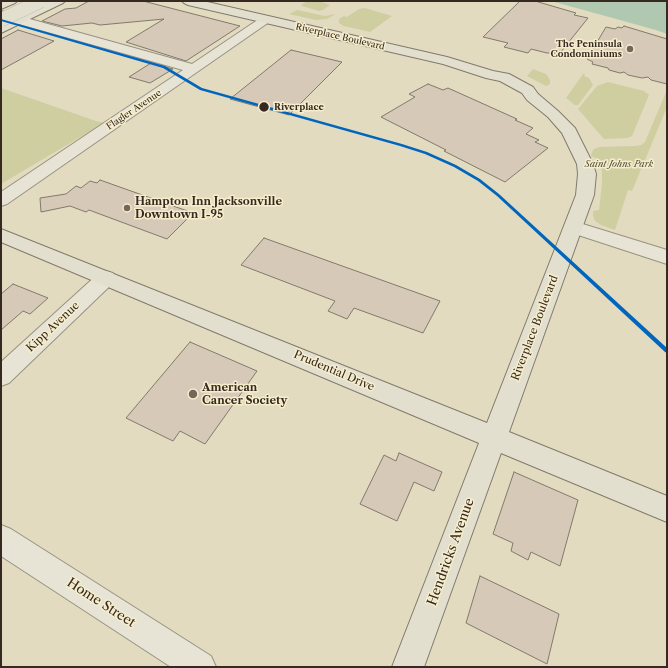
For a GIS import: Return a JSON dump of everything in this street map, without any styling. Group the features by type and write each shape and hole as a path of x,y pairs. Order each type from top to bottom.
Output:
{"main road":[{"path":"1,6 11,1"},
{"path":"1,19 41,1"},
{"path":"1,29 59,1"},
{"name":"Riverplace Boulevard","path":"188,1 446,61 491,75 494,80 521,94 532,97 553,114 569,131 585,164 587,174 585,195 494,437"},
{"name":"Prudential Drive","path":"1,234 667,509"},
{"name":"Hendricks Avenue","path":"408,667 494,437"}],"street":[{"path":"1,15 194,69"},
{"path":"1,19 20,20"},
{"name":"Flagler Avenue","path":"1,200 266,20"},
{"path":"573,227 667,257"},
{"name":"Kipp Avenue","path":"1,376 106,278"},
{"name":"Home Street","path":"1,539 200,667"}],"green space":[{"path":"307,1 319,1 330,5 319,11 301,5"},
{"path":"365,8 392,16 370,32 344,26 339,23 339,19 344,16 347,17 359,9"},
{"path":"297,10 325,16 336,14 327,19 316,20 289,14"},
{"path":"533,69 546,74 550,80 550,84 546,86 527,76"},
{"path":"583,74 589,78 593,85 578,105 575,105 566,98"},
{"path":"608,82 644,91 649,95 632,136 628,138 604,139 578,109 597,86"},
{"path":"1,88 96,121 104,123 1,184"},
{"name":"Saint Johns Park","path":"667,90 667,107 632,191 628,190 615,230 601,225 595,221 593,211 599,210 602,171 598,159 591,156 592,152 594,149 600,147 635,146 641,145 645,142"}],"shaded area":[{"path":"551,1 667,1 667,34 656,30"}],"building":[{"path":"89,1 143,1 240,26 186,61 126,42 164,19 100,25 92,23 62,26 42,21 65,9 76,8"},
{"path":"520,1 535,1 576,13 574,15 588,18 560,53 547,53 531,49 528,53 504,47 508,43 483,37"},
{"name":"The Peninsula Condominiums","path":"624,26 667,39 667,84 651,80 648,77 642,78 628,75 624,72 620,73 609,70 608,68 592,64 593,62 587,59 606,27 615,29 618,27 622,28"},
{"path":"18,30 54,41 1,70 1,39"},
{"path":"291,50 342,62 289,115 230,99"},
{"path":"151,63 173,69 150,83 129,77"},
{"path":"428,84 443,90 448,88 517,119 515,120 533,128 526,134 539,140 535,142 548,148 505,182 381,117 415,97 409,94"},
{"name":"Hampton Inn Jacksonville Downtown I-95","path":"100,180 193,213 167,239 89,210 86,212 70,206 41,212 40,198 66,194 76,186 81,188 90,181 97,183"},
{"path":"264,238 440,301 423,333 354,308 347,319 328,311 335,301 241,265"},
{"path":"13,284 48,298 30,314 23,311 1,330 1,294"},
{"name":"American Cancer Society","path":"190,342 257,371 205,444 180,431 173,441 126,418"},
{"path":"399,453 442,472 434,491 414,482 397,521 360,504 384,455 396,461"},
{"path":"514,472 578,500 560,566 531,552 528,560 511,551 513,543 493,534"},
{"path":"480,576 559,614 547,664 466,623"}],"transit line":[{"path":"1,20 164,67 201,89 401,145 426,153 455,166 479,180 498,195 667,351"}],"place":[{"name":"The Peninsula Condominiums","path":"630,49"},
{"name":"Riverplace","path":"264,107"},
{"name":"Hampton Inn Jacksonville Downtown I-95","path":"127,208"},
{"name":"American Cancer Society","path":"193,394"}]}
